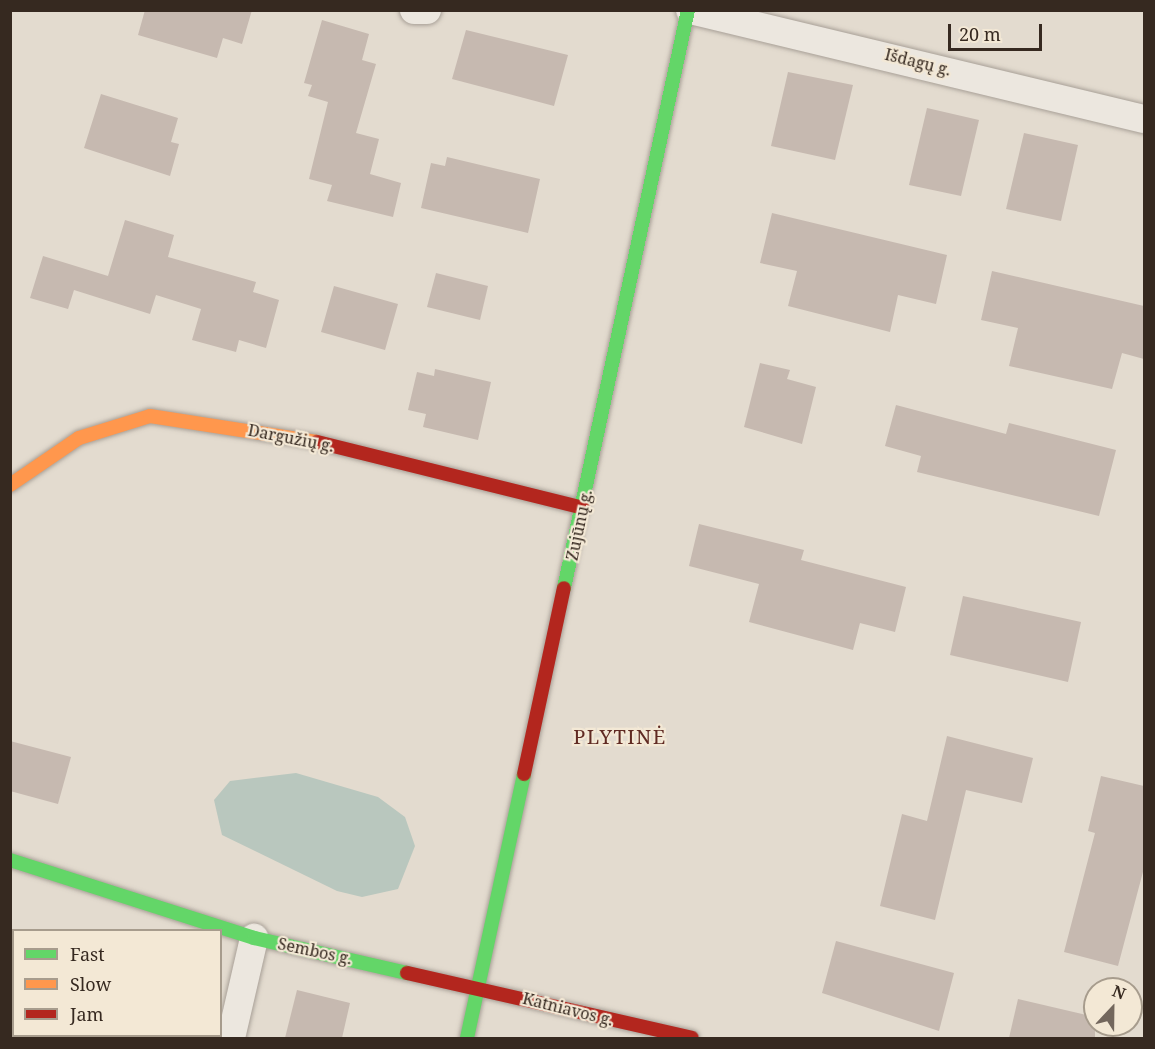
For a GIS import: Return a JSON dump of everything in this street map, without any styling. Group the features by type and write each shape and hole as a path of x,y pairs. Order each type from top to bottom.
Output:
{"street":[{"path":"414,10 427,10"},
{"name":"Išdagų g.","path":"689,10 1144,119"},
{"name":"Zujūnų g.","path":"467,1038 689,10"},
{"name":"Dargužių g.","path":"10,485 79,438 150,416 288,435 583,508"},
{"name":"Sembos g.","path":"10,860 254,938 478,987"},
{"path":"231,1038 254,938"},
{"name":"Katniavos g.","path":"478,987 692,1038"}],"shaded area":[{"path":"296,773 378,797 405,817 415,846 398,889 362,897 337,891 222,835 214,800 230,781"}],"building":[{"path":"145,10 252,10 242,44 223,38 217,58 138,35"},
{"path":"322,20 369,34 362,60 376,64 356,133 379,139 370,174 401,183 393,217 327,201 332,185 309,179 328,102 308,96 312,85 304,83"},
{"path":"466,30 568,55 554,106 452,79"},
{"path":"788,72 853,85 835,160 771,146"},
{"path":"101,94 178,118 171,142 179,144 170,176 84,148"},
{"path":"927,108 979,120 961,196 909,185"},
{"path":"1024,133 1078,145 1061,221 1006,209"},
{"path":"447,157 540,179 528,233 421,208 431,163 445,166"},
{"path":"772,213 947,255 936,304 898,295 890,332 788,306 797,271 760,263"},
{"path":"125,220 174,235 168,257 256,282 253,292 279,300 266,348 239,340 236,352 192,340 201,309 156,295 150,314 74,290 68,309 30,298 43,256 108,276"},
{"path":"992,271 1144,306 1144,359 1122,353 1112,389 1009,366 1018,328 981,320"},
{"path":"436,273 488,286 480,320 427,307"},
{"path":"334,286 398,304 385,350 321,332"},
{"path":"760,363 790,370 787,379 816,387 802,444 744,427"},
{"path":"435,369 491,382 478,440 423,427 426,414 408,410 417,372 434,376"},
{"path":"896,405 1006,434 1009,423 1116,450 1099,516 917,472 921,456 885,446"},
{"path":"699,524 804,550 801,560 906,587 895,632 860,623 853,650 749,622 759,584 689,566"},
{"path":"963,596 1081,622 1068,682 950,655"},
{"path":"947,736 1033,758 1022,803 966,790 935,920 880,906 902,814 927,821"},
{"path":"10,741 71,757 58,804 10,791"},
{"path":"1101,776 1144,786 1144,868 1118,966 1064,952 1095,833 1088,831"},
{"path":"836,941 954,973 939,1031 822,993"},
{"path":"297,990 350,1003 342,1038 285,1038"},
{"path":"1018,999 1083,1014 1083,1037 1095,1037 1095,1038 1009,1038"}],"traffic: fast":[{"path":"564,588 688,10"},
{"path":"467,1038 524,774"},
{"path":"10,860 254,938 407,973"}],"traffic: slow":[{"path":"10,485 79,438 150,416 317,442"}],"traffic: jam":[{"path":"317,442 583,508"},
{"path":"524,774 564,588"},
{"path":"407,973 692,1038"}],"district":[{"name":"PLYTINĖ","path":"620,736"}]}
